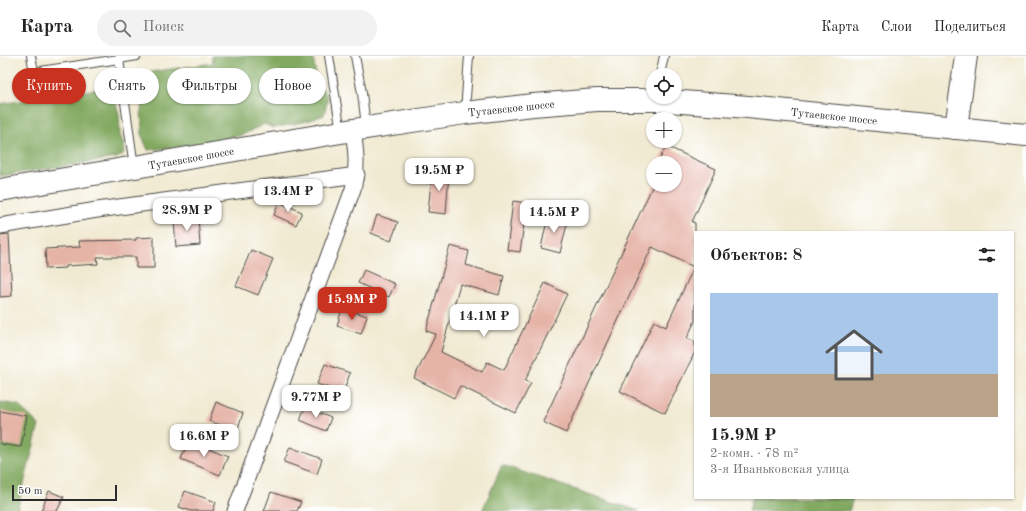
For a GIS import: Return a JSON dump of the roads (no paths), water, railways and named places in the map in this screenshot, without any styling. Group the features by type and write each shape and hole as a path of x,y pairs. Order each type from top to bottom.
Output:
{"main road":[{"path":"956,128 966,56"},
{"name":"Тутаевское шоссе","path":"0,190 465,112 597,100 646,99"},
{"name":"Тутаевское шоссе","path":"682,101 1026,135"}],"street":[{"path":"235,511 354,189 357,175 357,161 353,130"},
{"path":"0,226 97,210 357,175"}],"lane":[{"path":"31,56 34,72 137,56"},
{"path":"329,56 353,130"},
{"path":"353,130 362,93 355,56"},
{"path":"465,112 469,56"},
{"path":"661,68 664,56"},
{"path":"119,59 134,168"}]}
